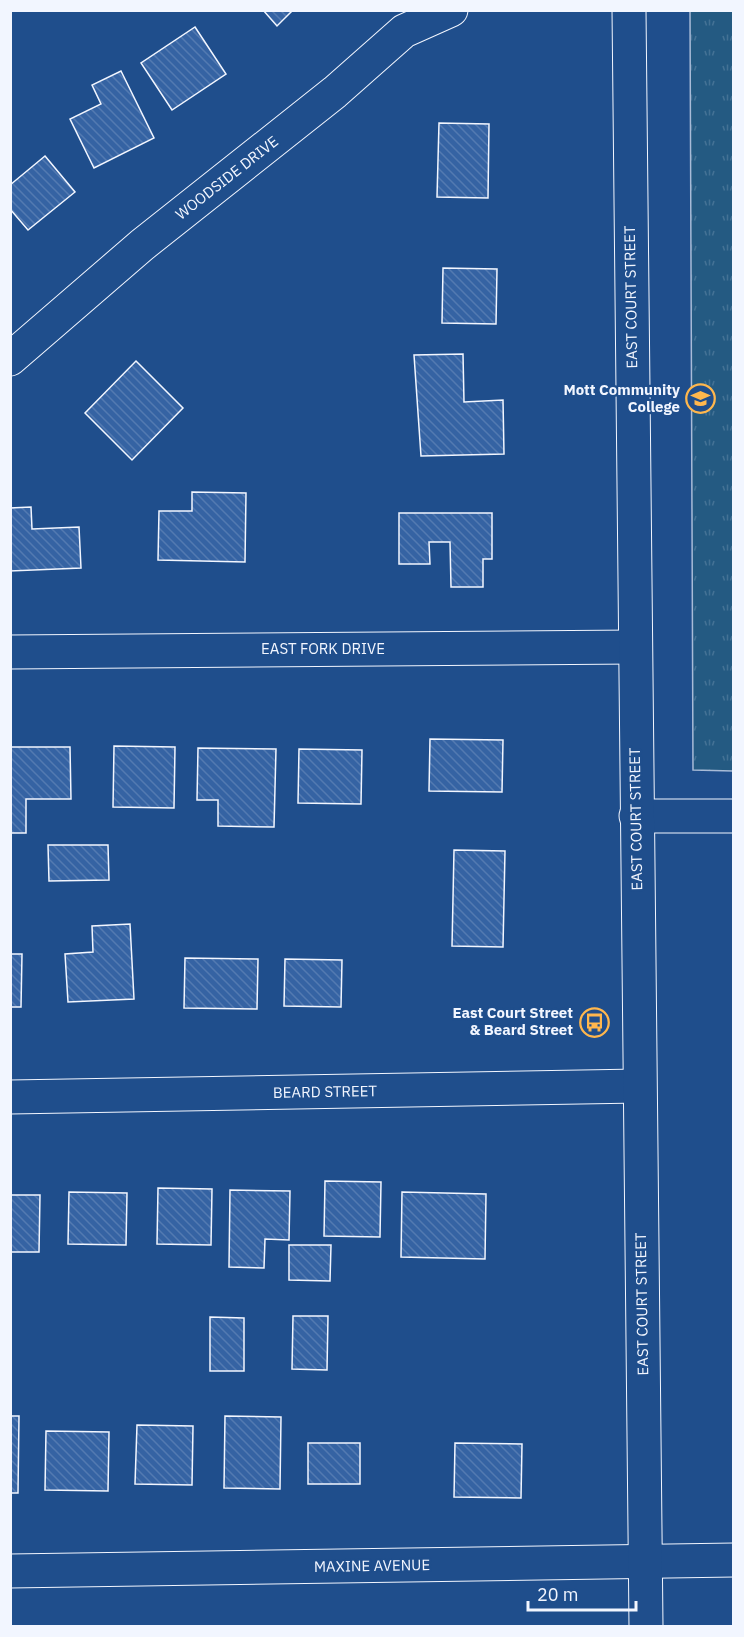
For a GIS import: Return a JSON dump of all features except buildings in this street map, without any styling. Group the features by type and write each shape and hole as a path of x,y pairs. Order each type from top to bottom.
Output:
{"street":[{"name":"WOODSIDE DRIVE","path":"10,359 141,245 335,92 404,31 451,10"},
{"name":"EAST COURT STREET","path":"628,10 646,1626"},
{"name":"EAST FORK DRIVE","path":"10,652 635,647"},
{"path":"636,816 734,816"},
{"name":"BEARD STREET","path":"10,1097 639,1086"},
{"name":"MAXINE AVENUE","path":"10,1571 734,1560"}],"green space":[{"name":"Mott Community College","path":"690,11 733,11 733,771 693,770"}],"place":[{"name":"Mott Community College","path":"701,399"},
{"name":"East Court Street & Beard Street","path":"594,1022"}]}
